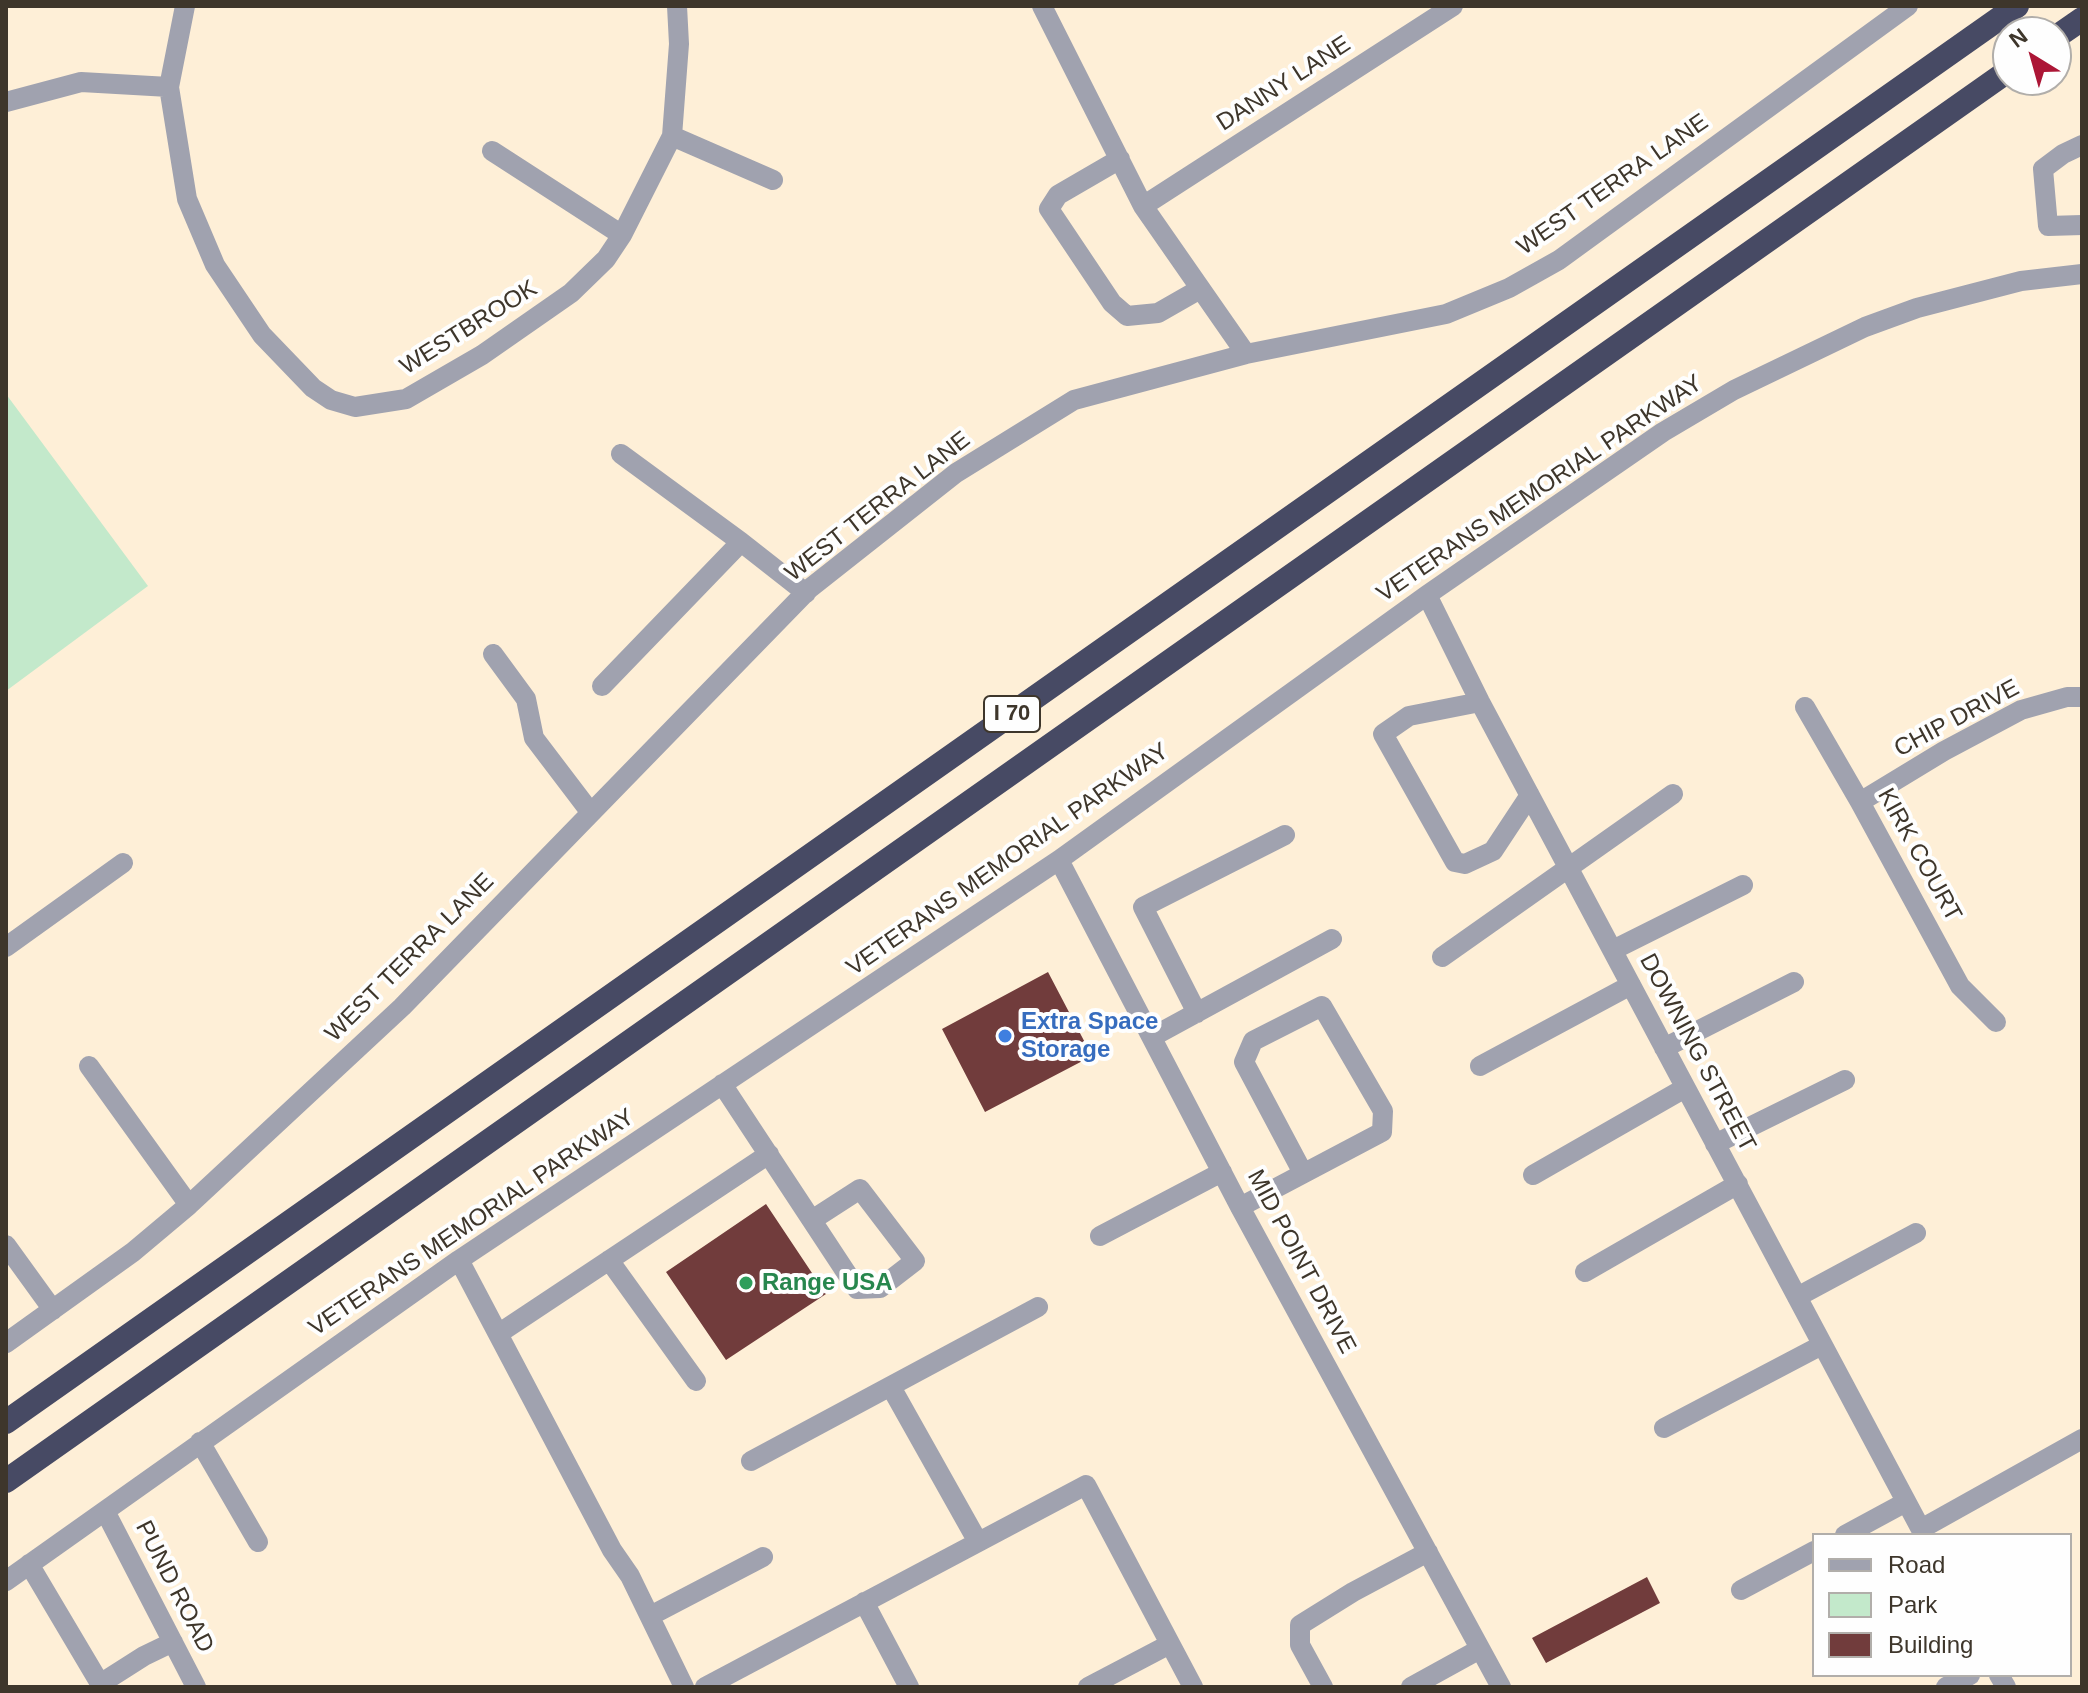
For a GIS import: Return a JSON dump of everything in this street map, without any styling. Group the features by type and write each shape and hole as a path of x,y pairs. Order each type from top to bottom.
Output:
{"highway":[{"name":"I 70","path":"6,1422 2017,6"},
{"name":"I 70","path":"6,1481 1992,82"}],"street":[{"name":"WESTBROOK","path":"185,6 169,87 187,199 215,265 262,335 313,388 331,400 355,407 406,399 517,333 571,293 606,259 622,235 672,136"},
{"path":"677,6 679,44 672,136 773,180"},
{"path":"1042,6 1143,206 1246,354"},
{"name":"DANNY LANE","path":"1143,206 1453,6"},
{"name":"WEST TERRA LANE","path":"6,1343 133,1252 189,1205 402,1007 806,593 956,473 1074,400 1246,354 1446,314 1509,288 1559,260 1908,6"},
{"path":"6,102 81,82 169,87"},
{"path":"2081,145 2043,169 2048,226 2082,225"},
{"path":"492,151 622,235"},
{"path":"1120,159 1058,195 1049,209 1112,303 1127,316 1158,313 1200,289"},
{"name":"VETERANS MEMORIAL PARKWAY","path":"6,1581 459,1260 1059,860 1427,595 1663,432 1734,390 1822,346 1917,308 2021,281 2082,274"},
{"path":"621,454 806,593"},
{"path":"602,686 741,542"},
{"name":"DOWNING STREET","path":"1427,595 1480,702 1922,1532"},
{"path":"493,654 526,699 534,738 591,813"},
{"name":"CHIP DRIVE","path":"1860,802 1944,751 2021,710 2067,697 2082,697"},
{"path":"1480,702 1409,716 1383,734 1455,862 1465,864 1493,851 1530,795"},
{"name":"KIRK COURT","path":"1805,707 1960,986 1996,1022"},
{"path":"1442,957 1673,794"},
{"path":"1197,1013 1143,907 1285,835"},
{"name":"MID POINT DRIVE","path":"1059,860 1240,1207 1501,1687"},
{"path":"6,947 123,863"},
{"path":"1613,950 1743,885"},
{"path":"1152,1037 1332,939"},
{"path":"1664,1048 1794,982"},
{"path":"1480,1066 1631,985"},
{"path":"1240,1207 1382,1132 1383,1111 1322,1006 1253,1041 1244,1062 1303,1173"},
{"path":"89,1066 189,1205"},
{"path":"1715,1144 1845,1080"},
{"path":"722,1084 857,1289 880,1288 915,1261 860,1189 812,1220"},
{"path":"1533,1175 1685,1088"},
{"path":"498,1334 769,1154"},
{"path":"1100,1236 1222,1172"},
{"path":"1585,1272 1738,1184"},
{"path":"1797,1297 1916,1233"},
{"path":"6,1245 53,1310"},
{"path":"459,1260 612,1550 630,1576 684,1687"},
{"path":"609,1260 696,1381"},
{"path":"751,1461 1038,1307"},
{"path":"1664,1428 1822,1345"},
{"path":"891,1387 978,1542"},
{"path":"1922,1532 2082,1439"},
{"path":"200,1442 258,1542"},
{"path":"705,1687 1086,1485 1193,1687"},
{"path":"1849,1533 1906,1502"},
{"name":"PUND ROAD","path":"105,1511 196,1687"},
{"path":"1323,1687 1300,1645 1300,1625 1353,1592 1428,1552"},
{"path":"1741,1590 1812,1552"},
{"path":"650,1616 763,1557"},
{"path":"29,1564 101,1685 144,1656 173,1642"},
{"path":"864,1602 909,1687"},
{"path":"1088,1687 1170,1644"},
{"path":"1411,1687 1480,1649"},
{"path":"1946,1687 1966,1677"}],"green space":[{"path":"6,394 148,586 6,691"}],"building":[{"path":"1048,972 1092,1056 985,1112 942,1029"},
{"name":"Range USA","path":"766,1204 826,1294 726,1360 666,1272"},
{"path":"1647,1577 1660,1603 1546,1663 1532,1638"}],"place":[{"name":"Extra Space Storage","path":"1005,1036"},
{"name":"Range USA","path":"746,1283"}]}
